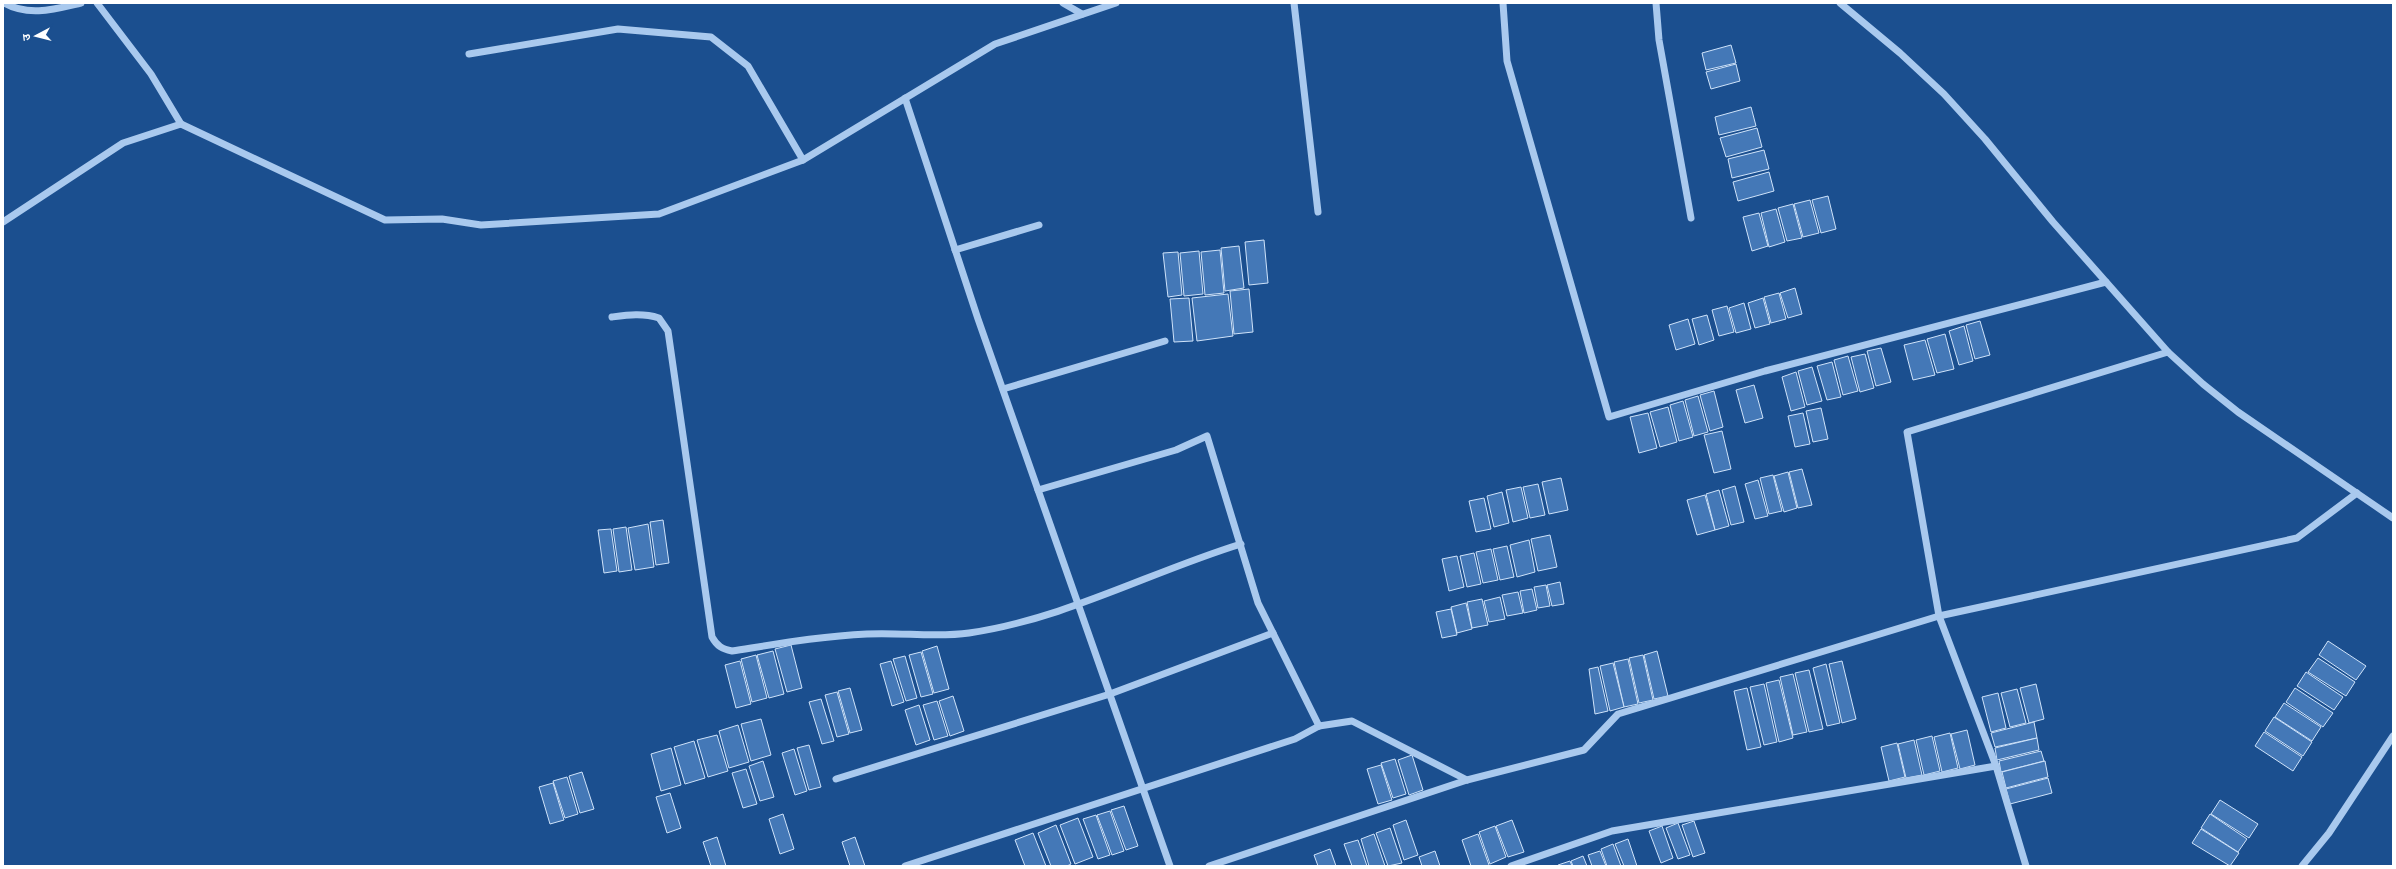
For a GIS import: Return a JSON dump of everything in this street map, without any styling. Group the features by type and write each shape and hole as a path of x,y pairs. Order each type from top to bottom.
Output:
{"street":[{"path":"4,3 26,11 48,11 81,3"},
{"path":"97,3 151,74 181,124 385,220 442,219 481,225 660,214 802,160 995,44 1116,3"},
{"path":"1063,3 1082,14"},
{"path":"1294,3 1318,212"},
{"path":"1503,3 1507,61 1608,417 1765,371 2106,282"},
{"path":"1656,3 1659,40 1691,218"},
{"path":"1840,3 1900,53 1944,94 1985,139 2053,222 2168,352 2203,384 2238,412 2393,518"},
{"path":"469,54 618,29 711,37 748,66 802,160"},
{"path":"906,98 955,250 1170,866"},
{"path":"3,222 123,143 181,124"},
{"path":"955,250 1039,224"},
{"path":"612,317 641,314 652,316 659,318 668,332 712,637 716,645 723,649 732,651 816,638 866,634 969,633 1006,626 1078,605 1215,552 1241,544"},
{"path":"1003,389 1165,341"},
{"path":"2026,866 1996,766 1939,616 1908,432 2168,352"},
{"path":"1038,490 1176,450 1207,436 1258,603 1319,726"},
{"path":"1209,866 1468,780 1584,750 1618,714 1939,616 2297,538 2357,493"},
{"path":"836,779 1110,694 1273,633"},
{"path":"905,866 1295,739 1319,726 1352,721 1468,780"},
{"path":"2302,866 2329,833 2393,736"},
{"path":"1511,866 1612,831 1996,766"}],"building":[{"path":"1731,45 1736,63 1706,70 1702,53"},
{"path":"1736,64 1740,81 1711,89 1706,72"},
{"path":"1751,107 1756,126 1719,135 1715,117"},
{"path":"1757,128 1762,147 1726,157 1720,138"},
{"path":"1764,150 1769,169 1732,178 1728,159"},
{"path":"1769,172 1774,191 1738,201 1733,182"},
{"path":"1828,196 1836,229 1821,233 1812,200"},
{"path":"1810,200 1819,233 1803,237 1794,204"},
{"path":"1793,204 1802,238 1787,241 1778,208"},
{"path":"1776,209 1785,242 1769,247 1761,213"},
{"path":"1759,213 1768,246 1752,251 1743,217"},
{"path":"1264,240 1268,283 1249,285 1245,242"},
{"path":"1239,246 1244,288 1225,291 1221,248"},
{"path":"1220,250 1224,293 1205,295 1201,252"},
{"path":"1199,251 1203,294 1184,296 1180,253"},
{"path":"1178,252 1182,295 1168,297 1163,253"},
{"path":"1795,288 1802,314 1788,318 1780,293"},
{"path":"1249,289 1253,332 1234,334 1230,291"},
{"path":"1779,293 1786,319 1771,323 1764,297"},
{"path":"1228,294 1233,336 1197,341 1192,298"},
{"path":"1189,298 1193,341 1174,342 1170,299"},
{"path":"1763,298 1770,324 1755,328 1748,303"},
{"path":"1744,303 1751,329 1736,333 1729,308"},
{"path":"1727,306 1734,332 1719,336 1712,310"},
{"path":"1707,315 1714,340 1699,345 1692,319"},
{"path":"1688,319 1695,344 1676,350 1669,325"},
{"path":"1980,321 1990,355 1975,359 1966,325"},
{"path":"1964,326 1973,361 1959,365 1949,331"},
{"path":"1945,334 1954,369 1937,373 1927,339"},
{"path":"1925,340 1935,375 1913,380 1904,345"},
{"path":"1881,348 1891,382 1876,386 1867,351"},
{"path":"1865,354 1874,388 1860,392 1851,357"},
{"path":"1848,356 1858,391 1843,395 1834,360"},
{"path":"1832,362 1841,397 1827,400 1817,366"},
{"path":"1812,367 1822,401 1807,405 1798,371"},
{"path":"1796,372 1805,407 1791,411 1782,377"},
{"path":"1754,385 1763,418 1745,423 1736,390"},
{"path":"1714,391 1723,427 1710,431 1700,395"},
{"path":"1698,396 1708,432 1694,436 1685,400"},
{"path":"1683,401 1693,437 1679,441 1670,405"},
{"path":"1668,407 1677,442 1660,447 1650,412"},
{"path":"1821,408 1828,439 1813,442 1806,411"},
{"path":"1648,413 1657,448 1639,453 1630,417"},
{"path":"1803,413 1810,444 1795,447 1788,416"},
{"path":"1722,431 1731,469 1714,473 1704,435"},
{"path":"1802,469 1812,505 1798,508 1789,472"},
{"path":"1788,472 1797,508 1784,512 1774,476"},
{"path":"1773,475 1782,511 1769,514 1760,478"},
{"path":"1561,478 1568,510 1549,514 1542,482"},
{"path":"1758,480 1768,516 1755,519 1745,484"},
{"path":"1538,484 1545,515 1530,518 1523,487"},
{"path":"1735,486 1744,522 1731,525 1722,490"},
{"path":"1521,487 1528,518 1513,522 1506,490"},
{"path":"1719,490 1729,526 1715,530 1706,494"},
{"path":"1502,492 1509,523 1494,527 1487,496"},
{"path":"1705,495 1715,530 1697,535 1687,500"},
{"path":"1484,498 1491,529 1476,532 1469,501"},
{"path":"663,520 669,563 656,565 650,522"},
{"path":"648,524 654,567 635,570 628,528"},
{"path":"626,527 632,570 619,572 613,529"},
{"path":"611,529 617,571 604,573 598,530"},
{"path":"1550,535 1557,567 1538,571 1531,539"},
{"path":"1529,540 1535,572 1517,577 1510,545"},
{"path":"1507,546 1514,577 1500,580 1493,549"},
{"path":"1491,549 1498,580 1483,583 1476,552"},
{"path":"1474,553 1481,584 1467,587 1460,556"},
{"path":"1457,556 1464,587 1449,591 1442,559"},
{"path":"1560,582 1564,604 1552,606 1547,585"},
{"path":"1546,585 1550,606 1538,608 1534,587"},
{"path":"1532,589 1537,610 1524,613 1520,591"},
{"path":"1518,592 1523,613 1507,616 1502,595"},
{"path":"1500,597 1505,619 1489,622 1484,601"},
{"path":"1482,599 1488,625 1472,628 1467,602"},
{"path":"1466,603 1472,629 1457,633 1451,607"},
{"path":"1451,609 1457,635 1442,638 1436,612"},
{"path":"2328,641 2366,666 2356,680 2319,655"},
{"path":"791,645 802,688 787,692 775,649"},
{"path":"937,646 949,689 934,693 922,651"},
{"path":"773,651 784,694 769,698 757,655"},
{"path":"1657,651 1668,696 1654,699 1644,655"},
{"path":"921,652 933,694 921,697 909,655"},
{"path":"756,655 767,698 752,702 741,659"},
{"path":"1643,655 1653,700 1639,703 1629,658"},
{"path":"905,656 917,698 906,701 893,659"},
{"path":"2318,658 2355,682 2346,696 2308,672"},
{"path":"1628,659 1638,704 1624,707 1614,662"},
{"path":"740,661 751,704 736,708 725,665"},
{"path":"891,661 904,702 892,706 880,664"},
{"path":"1842,661 1856,719 1842,723 1829,664"},
{"path":"1613,663 1624,707 1610,711 1600,666"},
{"path":"1826,664 1840,723 1827,726 1813,668"},
{"path":"1598,667 1608,711 1595,714 1589,669"},
{"path":"1809,670 1823,729 1809,732 1795,673"},
{"path":"2306,672 2343,697 2334,710 2297,686"},
{"path":"1793,674 1807,732 1793,735 1780,677"},
{"path":"1779,680 1793,738 1779,742 1766,683"},
{"path":"1764,684 1777,742 1764,745 1750,687"},
{"path":"2036,684 2044,719 2029,723 2020,688"},
{"path":"850,688 862,730 850,733 838,691"},
{"path":"1747,688 1761,747 1747,750 1734,691"},
{"path":"2295,688 2333,713 2323,727 2286,702"},
{"path":"2017,689 2026,723 2010,727 2001,693"},
{"path":"837,692 849,734 837,737 825,695"},
{"path":"1998,693 2006,728 1991,732 1982,697"},
{"path":"953,696 964,731 950,736 939,701"},
{"path":"821,699 834,741 822,744 809,702"},
{"path":"937,701 948,736 934,740 923,705"},
{"path":"2284,703 2321,727 2312,741 2275,717"},
{"path":"919,705 930,740 916,745 905,710"},
{"path":"2274,717 2312,742 2303,756 2265,731"},
{"path":"761,719 771,755 751,761 741,724"},
{"path":"2034,722 2037,738 1995,747 1991,733"},
{"path":"738,725 749,762 729,768 719,731"},
{"path":"1967,730 1975,765 1960,769 1951,734"},
{"path":"2264,732 2302,757 2293,771 2255,746"},
{"path":"1950,733 1958,768 1942,772 1934,737"},
{"path":"717,735 728,771 708,777 697,740"},
{"path":"1932,736 1940,771 1924,775 1916,740"},
{"path":"2037,738 2039,750 1997,760 1995,748"},
{"path":"1914,740 1922,775 1906,778 1898,744"},
{"path":"694,741 705,778 685,784 674,747"},
{"path":"1897,743 1905,777 1889,781 1881,747"},
{"path":"809,745 821,787 809,790 797,748"},
{"path":"671,748 681,785 661,791 651,754"},
{"path":"794,749 807,791 795,795 782,753"},
{"path":"2041,751 2044,761 2001,772 1999,761"},
{"path":"1412,755 1423,790 1409,795 1398,760"},
{"path":"1395,759 1406,794 1393,798 1381,763"},
{"path":"763,761 774,797 760,801 749,766"},
{"path":"2045,761 2048,777 2006,788 2002,772"},
{"path":"1381,765 1392,800 1378,804 1367,769"},
{"path":"746,769 757,804 743,808 732,773"},
{"path":"582,772 594,809 580,813 569,776"},
{"path":"567,777 578,814 565,818 553,781"},
{"path":"2048,778 2052,793 2010,804 2006,789"},
{"path":"553,783 564,820 550,824 539,787"},
{"path":"670,793 681,828 667,833 656,797"},
{"path":"2220,800 2258,824 2249,838 2211,814"},
{"path":"1124,806 1138,846 1126,850 1111,810"},
{"path":"1110,811 1124,851 1112,855 1097,815"},
{"path":"783,814 794,849 780,854 769,819"},
{"path":"2210,814 2247,839 2238,852 2201,828"},
{"path":"1096,815 1110,855 1098,859 1083,819"},
{"path":"1078,818 1093,857 1075,864 1060,825"},
{"path":"1406,820 1418,855 1404,860 1393,825"},
{"path":"1512,820 1524,852 1508,857 1496,826"},
{"path":"1694,821 1705,853 1693,857 1682,825"},
{"path":"1678,823 1690,855 1678,859 1666,828"},
{"path":"1056,825 1071,864 1067,866 1051,866 1038,833"},
{"path":"1495,826 1506,857 1490,864 1479,832"},
{"path":"1662,826 1673,858 1661,863 1649,831"},
{"path":"1390,828 1402,863 1388,866 1376,833"},
{"path":"2201,829 2239,853 2230,866 2192,843"},
{"path":"1033,833 1046,866 1025,866 1015,840"},
{"path":"1374,834 1385,866 1369,866 1361,839"},
{"path":"1478,834 1489,865 1488,866 1471,866 1462,840"},
{"path":"717,837 726,866 711,866 703,842"},
{"path":"855,837 865,866 850,866 842,842"},
{"path":"1628,839 1637,866 1624,866 1615,844"},
{"path":"1358,840 1367,866 1352,866 1344,844"},
{"path":"1613,844 1621,866 1607,866 1601,849"},
{"path":"1330,849 1336,866 1318,866 1314,855"},
{"path":"1435,851 1440,866 1422,866 1419,857"},
{"path":"1600,851 1606,866 1592,866 1588,855"},
{"path":"1583,856 1587,866 1573,866 1571,861"},
{"path":"1570,861 1572,866 1558,866 1558,865"}]}
